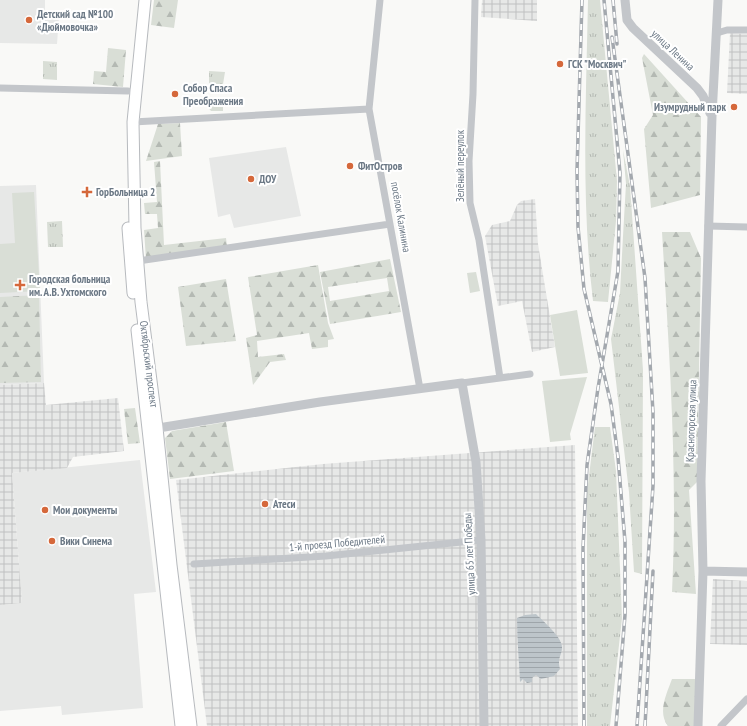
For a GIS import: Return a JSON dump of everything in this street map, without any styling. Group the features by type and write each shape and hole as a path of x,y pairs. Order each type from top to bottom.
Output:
{"main road":[{"name":"Октябрьский проспект","path":"138,0 128,91 126,134 126,177 130,261 191,726"},
{"name":"Октябрьский проспект","path":"145,0 133,122 133,177 141,302 152,429 181,726"}],"street":[{"name":"посёлок Калинина","path":"380,0 369,109 420,390"},
{"name":"Зелёный переулок","path":"475,0 473,94 469,160 470,203 479,240 500,378"},
{"name":"улица Ленина","path":"625,0 627,20 633,28 697,88 703,96 712,116"},
{"name":"Красногорская улица","path":"698,726 702,571 701,489 708,226 718,0"},
{"path":"717,32 727,30 747,30"},
{"path":"697,88 706,92 714,86"},
{"path":"0,88 128,91"},
{"path":"133,122 369,109"},
{"path":"138,261 390,224"},
{"path":"708,226 747,228"},
{"path":"152,429 320,402 420,390 530,374"},
{"name":"улица 65 лет Победы","path":"462,383 476,462 481,540 484,726"},
{"name":"1-й проезд Победителей","path":"194,564 326,556 481,540"},
{"path":"702,571 747,572"},
{"path":"721,726 747,699"}],"shaded area":[{"name":"Детский сад №100 «Дюймовочка»","path":"0,0 45,0 45,15 59,16 57,44 0,43"},
{"path":"482,0 537,0 537,21 481,17"},
{"path":"730,33 747,34 747,94 727,93"},
{"path":"286,147 301,216 234,228 230,214 218,217 209,158"},
{"name":"Городская больница им. А.В. Ухтомского","path":"36,185 44,383 0,385 0,186"},
{"path":"535,199 538,244 555,347 532,352 522,301 498,306 485,236 492,225 510,221 517,205 521,201"},
{"path":"44,383 46,405 118,398 124,451 73,457 67,468 12,473 22,603 0,605 0,385"},
{"path":"575,445 578,726 207,726 176,480 323,464"},
{"path":"140,460 156,592 134,594 143,708 62,715 61,706 0,711 0,605 22,603 12,473"},
{"path":"713,579 747,581 747,645 710,644"},
{"path":"536,614 552,629 561,643 562,650 559,659 560,669 554,676 541,679 536,675 532,678 532,682 527,683 523,679 520,682 517,618 525,615"}],"green space":[{"path":"154,0 178,0 174,28 151,25"},
{"path":"588,0 600,0 617,181 616,221 608,302 593,301 589,263 585,151"},
{"path":"108,48 126,50 123,87 93,84 94,71 106,72"},
{"path":"644,54 701,117 700,195 651,208 644,129 653,115 642,58"},
{"path":"43,61 57,62 57,80 43,79"},
{"path":"209,71 225,72 223,84 209,85"},
{"path":"202,97 220,101 223,105 223,111 211,111 206,105 200,102"},
{"path":"180,123 182,156 146,161 158,124"},
{"path":"623,150 630,186 643,370 642,574 634,572 629,492 611,339 620,293 626,184"},
{"path":"160,161 164,245 226,238 227,246 146,259 144,230 158,228 157,214 145,214 144,203 157,202 154,162"},
{"path":"34,192 40,291 0,293 0,244 15,243 12,193"},
{"path":"62,221 63,247 48,247 47,222"},
{"path":"662,232 690,232 701,258 697,482 689,490 696,594 672,592 674,502 672,412"},
{"path":"390,259 401,312 330,324 320,272","holes":["387,278 389,291 330,301 328,287"]},
{"path":"318,265 328,323 334,339 328,340 328,347 312,349 309,333 257,341 258,357 284,354 286,360 270,362 253,385 246,338 257,335 248,277"},
{"path":"476,272 480,291 470,293 467,273"},
{"path":"226,279 236,341 186,346 178,287"},
{"path":"39,295 41,382 0,383 0,297"},
{"path":"577,310 588,373 560,376 550,315"},
{"path":"587,377 570,434 571,440 550,442 542,381"},
{"path":"135,408 140,443 128,444 124,409"},
{"path":"226,422 234,471 170,479 165,438 172,431"},
{"path":"595,427 610,427 616,471 622,618 610,726 587,726 587,492"},
{"path":"672,679 697,679 696,726 668,726 665,721 663,715 664,702"}],"railway":[{"path":"582,0 577,171 578,227 584,289 611,404 618,457 625,542 625,615 616,726"},
{"path":"584,726 583,548 587,465 598,388 618,271 620,173 604,0"},
{"path":"613,0 617,44"},
{"path":"612,37 645,278 653,412 653,486 637,726"},
{"path":"645,726 653,571"}],"place":[{"name":"Детский сад №100 «Дюймовочка»","path":"29,20"},
{"name":"ГСК \"Москвич\"","path":"560,64"},
{"name":"Собор Спаса Преображения","path":"175,94"},
{"name":"Изумрудный парк","path":"734,107"},
{"name":"ФитОстров","path":"350,166"},
{"name":"ДОУ","path":"251,179"},
{"name":"ГорБольница 2","path":"87,192"},
{"name":"Городская больница им. А.В. Ухтомского","path":"20,285"},
{"name":"Атеси","path":"265,504"},
{"name":"Мои документы","path":"45,510"},
{"name":"Вики Синема","path":"52,541"}]}
